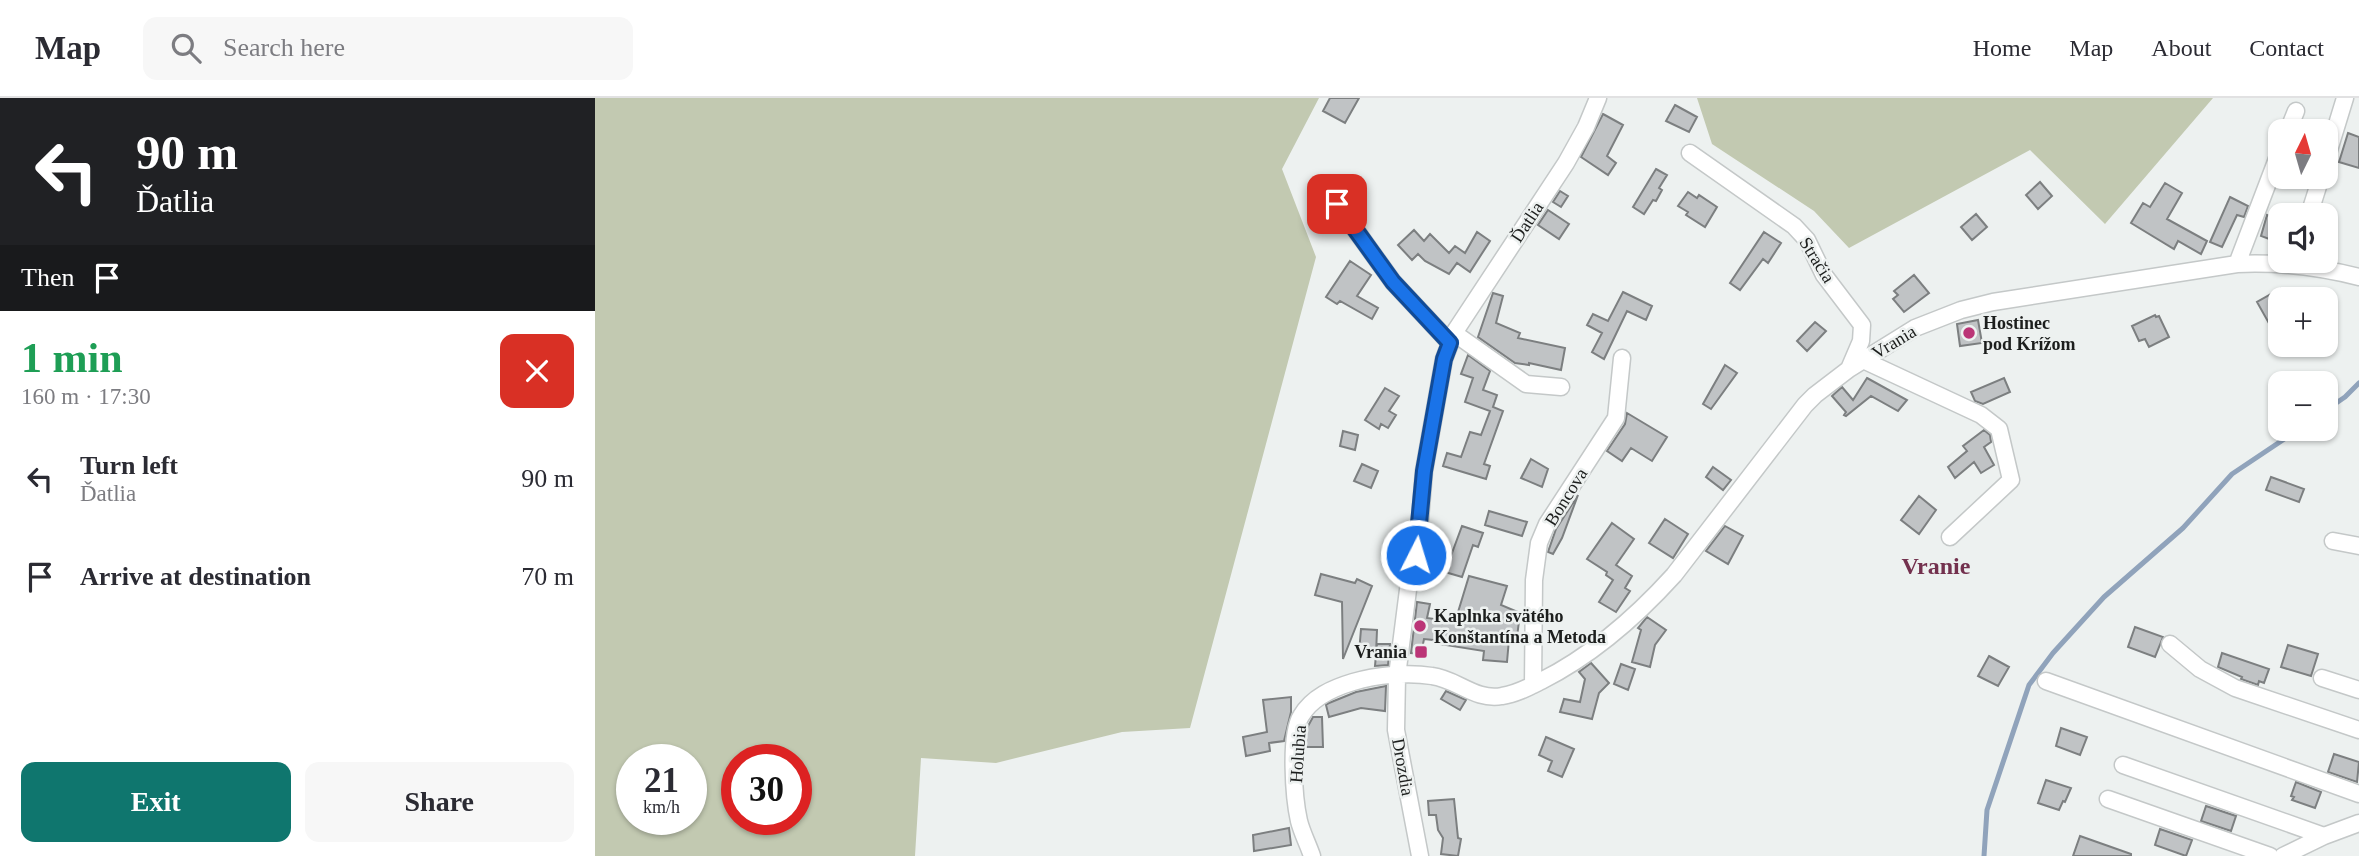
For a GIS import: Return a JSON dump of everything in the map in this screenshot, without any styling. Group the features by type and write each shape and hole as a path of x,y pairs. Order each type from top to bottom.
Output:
{"street":[{"name":"Ďatlia","path":"1397,676 1409,582 1416,555 1424,471 1444,359 1452,338 1566,163 1598,98"},
{"path":"2338,121 2345,98"},
{"path":"2293,119 2296,111"},
{"name":"Stračia","path":"1690,153 1794,226 1807,240 1824,275 1862,325 1861,341 1849,369"},
{"path":"2237,264 2268,183"},
{"path":"1337,204 1393,282 1452,338 1526,384 1561,387"},
{"name":"Vrania","path":"1397,676 1433,676 1478,695 1490,698 1503,696 1552,676 1609,639 1674,575 1805,405 1849,369 1916,328 1961,310 1993,302 2237,264 2268,263"},
{"name":"Vrania","path":"2338,272 2359,277"},
{"name":"Boncova","path":"1533,685 1534,580 1539,543 1547,524 1616,418 1622,358"},
{"path":"1863,360 1981,415 1999,429 2011,480 1950,537"},
{"path":"2333,541 2359,545"},
{"path":"2170,644 2200,669 2235,688 2359,730"},
{"name":"Holubia","path":"1311,856 1299,824 1296,806 1294,768 1296,728 1300,717 1319,696 1328,691 1373,676 1397,676"},
{"name":"Drozdia","path":"1397,676 1396,730 1420,856"},
{"path":"2322,678 2359,690"},
{"path":"2046,681 2359,794"},
{"path":"2123,765 2324,836"},
{"path":"2108,799 2270,856"},
{"path":"2283,856 2324,836 2358,825"}],"green space":[{"path":"595,98 1319,98 1282,169 1316,257 1190,728 1122,732 996,763 921,758 915,856 595,856"},
{"path":"1697,98 2213,98 2105,224 2030,150 1849,248 1814,211 1712,144"}],"building":[{"path":"1330,98 1359,98 1345,123 1323,111"},
{"path":"1675,105 1697,117 1689,132 1666,121"},
{"path":"1603,114 1623,125 1607,156 1616,163 1608,175 1581,157"},
{"path":"2348,133 2359,137 2359,168 2339,162"},
{"path":"1656,169 1667,175 1659,188 1662,190 1656,201 1653,200 1644,214 1633,207"},
{"path":"2040,182 2052,196 2038,209 2026,195"},
{"path":"2165,183 2182,193 2167,219 2207,241 2201,254 2178,241 2174,249 2131,223 2143,203 2150,207"},
{"path":"1560,191 1568,196 1561,207 1553,202"},
{"path":"1688,192 1697,198 1699,195 1717,207 1705,227 1686,215 1688,212 1678,206"},
{"path":"2230,197 2248,206 2244,217 2237,215 2222,247 2210,242"},
{"path":"1548,210 1569,224 1559,239 1538,225"},
{"path":"1976,214 1987,227 1972,240 1961,227"},
{"path":"2267,215 2268,239 2261,236"},
{"path":"1414,230 1424,241 1430,234 1449,253 1455,246 1465,253 1477,232 1490,241 1470,272 1457,263 1449,274 1418,254 1412,260 1398,245"},
{"path":"1764,232 1781,243 1768,263 1763,259 1740,290 1730,283"},
{"path":"1350,261 1371,275 1357,296 1378,308 1372,319 1340,301 1337,304 1326,297"},
{"path":"1914,275 1929,293 1904,312 1893,299 1898,295 1894,291"},
{"path":"1623,292 1652,306 1646,320 1627,311 1604,359 1592,352 1602,333 1587,325 1593,314 1608,321"},
{"path":"1493,293 1503,296 1496,323 1520,333 1518,338 1565,348 1561,370 1529,363 1515,363 1478,337"},
{"path":"2268,296 2268,322 2257,302"},
{"path":"2155,315 2159,316 2169,337 2149,347 2145,339 2139,341 2132,326"},
{"name":"Hostinec pod Krížom","path":"1978,320 1982,343 1960,346 1957,324"},
{"path":"1815,322 1826,331 1807,351 1797,341"},
{"path":"1468,355 1490,371 1483,390 1497,395 1493,407 1503,411 1484,464 1490,466 1486,479 1443,466 1447,453 1461,457 1470,432 1481,435 1490,411 1465,402 1473,378 1461,374"},
{"path":"1725,365 1737,373 1711,409 1703,404"},
{"path":"1867,378 1907,400 1898,411 1871,396 1844,415 1846,412 1832,396 1842,387 1853,400"},
{"path":"2004,378 2010,392 1983,404 1975,401 1971,392"},
{"path":"1385,388 1399,396 1389,411 1396,415 1388,428 1381,424 1379,429 1365,420"},
{"path":"1627,413 1667,437 1652,461 1631,448 1622,461 1607,451 1625,424"},
{"path":"1984,430 1990,435 1991,442 1984,447 1994,465 1981,473 1974,462 1955,478 1948,467 1967,451 1963,446"},
{"path":"1343,431 1358,435 1355,450 1340,446"},
{"path":"1531,459 1548,469 1542,487 1521,478"},
{"path":"1362,464 1378,471 1371,488 1354,481"},
{"path":"1713,467 1731,480 1723,490 1706,477"},
{"path":"2271,477 2304,489 2299,502 2266,490"},
{"path":"1578,495 1562,538 1553,554 1548,552 1556,529"},
{"path":"1919,496 1936,510 1919,534 1901,520"},
{"path":"1489,511 1527,522 1522,536 1485,525"},
{"path":"1665,519 1688,534 1673,558 1649,543"},
{"path":"1612,523 1634,539 1616,565 1632,576 1625,588 1630,591 1616,612 1599,602 1613,580 1606,575 1607,572 1587,559"},
{"path":"1462,526 1483,533 1478,547 1473,545 1462,577 1445,572"},
{"path":"1725,526 1743,536 1728,564 1706,551"},
{"path":"1321,574 1355,583 1357,579 1372,586 1343,659 1342,602 1315,595"},
{"path":"1469,576 1507,586 1501,605 1520,613 1517,637 1511,636 1509,639 1507,662 1483,660 1484,651 1433,643 1433,640 1424,639 1421,654 1411,653 1417,602 1430,604 1427,618 1455,622"},
{"path":"1647,617 1666,630 1655,645 1650,667 1632,662 1641,630 1638,628"},
{"path":"2135,627 2163,637 2155,657 2128,647"},
{"path":"1361,629 1377,630 1376,654 1359,653"},
{"path":"1377,644 1390,644 1388,665 1375,666"},
{"path":"2288,645 2318,654 2311,676 2281,667"},
{"path":"2222,653 2269,669 2264,683 2259,681 2258,685 2218,667"},
{"path":"1989,656 2009,667 1998,686 1978,676"},
{"path":"1591,663 1609,683 1599,693 1592,719 1560,712 1564,699 1580,702 1585,679 1579,672"},
{"path":"1621,664 1635,669 1628,690 1614,684"},
{"path":"1386,686 1385,711 1361,708 1329,717 1326,705 1329,703 1356,692"},
{"path":"1446,691 1466,700 1460,710 1441,699"},
{"path":"1291,697 1291,712 1284,741 1269,743 1270,751 1246,756 1243,737 1267,732 1263,700"},
{"path":"1313,717 1322,717 1323,747 1305,747 1307,728"},
{"path":"2061,728 2087,737 2080,755 2056,746"},
{"path":"1546,737 1574,749 1562,777 1548,771 1552,761 1539,755"},
{"path":"2334,754 2359,762 2357,782 2328,772"},
{"path":"2046,780 2071,788 2059,810 2038,803"},
{"path":"2296,782 2321,792 2315,808 2292,800"},
{"path":"1454,799 1458,838 1461,839 1458,856 1441,854 1443,838 1438,830 1436,815 1429,815 1428,801"},
{"path":"2206,806 2236,816 2231,831 2201,821"},
{"path":"1289,828 1291,845 1254,851 1253,835"},
{"path":"2160,829 2192,840 2186,856 2155,845"},
{"path":"2080,836 2131,854 2131,856 2073,856"}],"waterway":[{"path":"2338,402 2359,383"},
{"path":"1984,856 1987,810 2029,685 2053,653 2104,597 2183,528 2232,474 2281,441"}],"place":[{"name":"Hostinec pod Krížom","path":"1969,333"},
{"name":"Kaplnka svätého Konštantína a Metoda","path":"1420,626"},
{"name":"Vrania","path":"1421,652"}],"district":[{"name":"Vranie","path":"1936,566"}],"route":[{"path":"1337,204 1393,282 1450,343 1444,359 1424,471 1416,555"}]}
